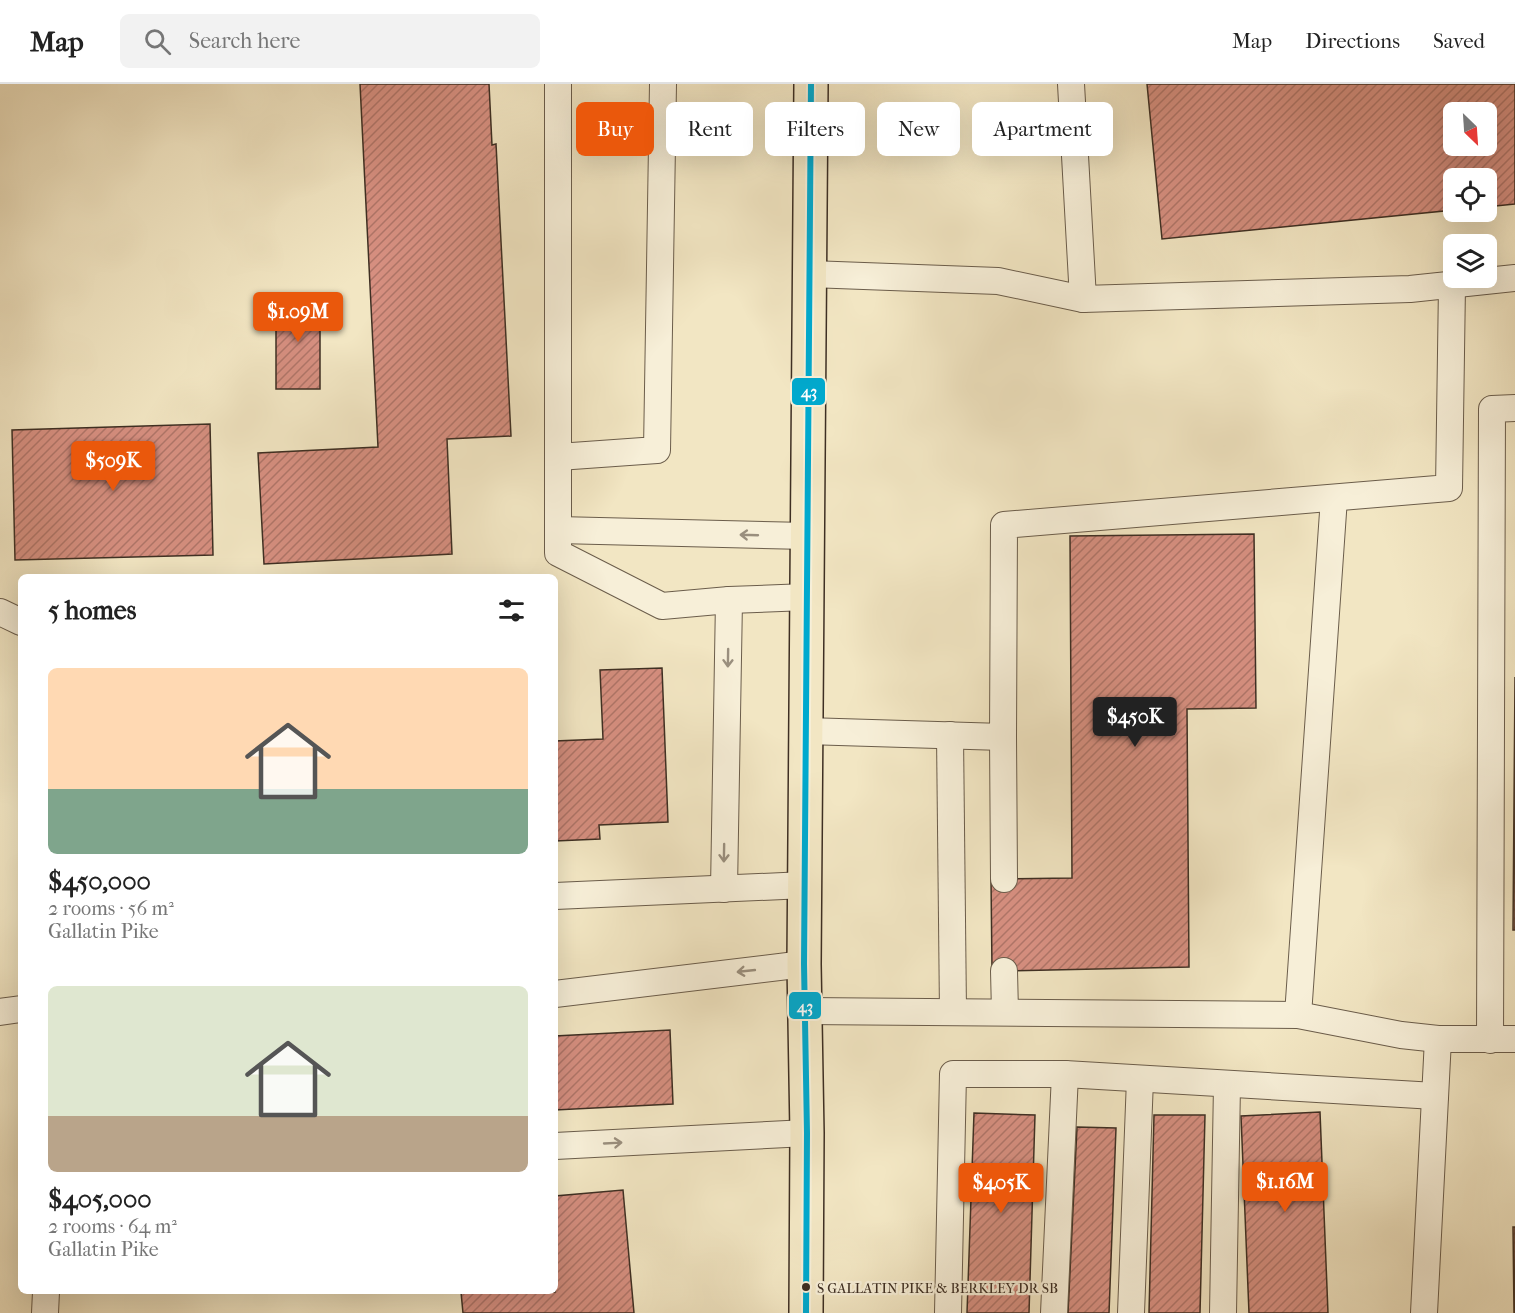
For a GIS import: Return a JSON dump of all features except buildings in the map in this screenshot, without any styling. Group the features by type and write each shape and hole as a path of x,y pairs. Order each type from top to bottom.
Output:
{"main road":[{"path":"806,1313 807,1133 804,964 811,84"}],"lane":[{"path":"558,84 558,553 662,606 729,600 807,597"},
{"path":"558,457 657,450 663,84"},
{"path":"1071,84 1083,299"},
{"path":"810,274 998,281 1083,299 1410,289 1443,286"},
{"path":"1497,280 1515,278"},
{"path":"1004,879 1004,525 1449,488 1452,288"},
{"path":"1490,1040 1503,621 1492,409 1515,408"},
{"path":"1298,1015 1334,498"},
{"path":"558,530 807,536"},
{"path":"724,889 729,600"},
{"path":"0,612 18,621"},
{"path":"806,731 1004,736"},
{"path":"950,735 953,1012"},
{"path":"558,896 805,885"},
{"path":"558,994 804,964"},
{"path":"1004,971 1005,1012"},
{"path":"0,1012 18,1010"},
{"path":"805,1011 1298,1015 1438,1040 1515,1039"},
{"path":"1424,1313 1438,1040"},
{"path":"948,1313 953,1074 1065,1074 1435,1096"},
{"path":"1054,1313 1065,1074"},
{"path":"1131,1313 1140,1079"},
{"path":"1223,1313 1227,1085"},
{"path":"558,1146 807,1133"},
{"path":"45,1313 46,1294"}],"transit line":[{"name":"43","path":"806,1313 807,1133 804,964 811,84"}],"place":[{"name":"S GALLATIN PIKE & BERKLEY DR SB","path":"806,1287"}]}
